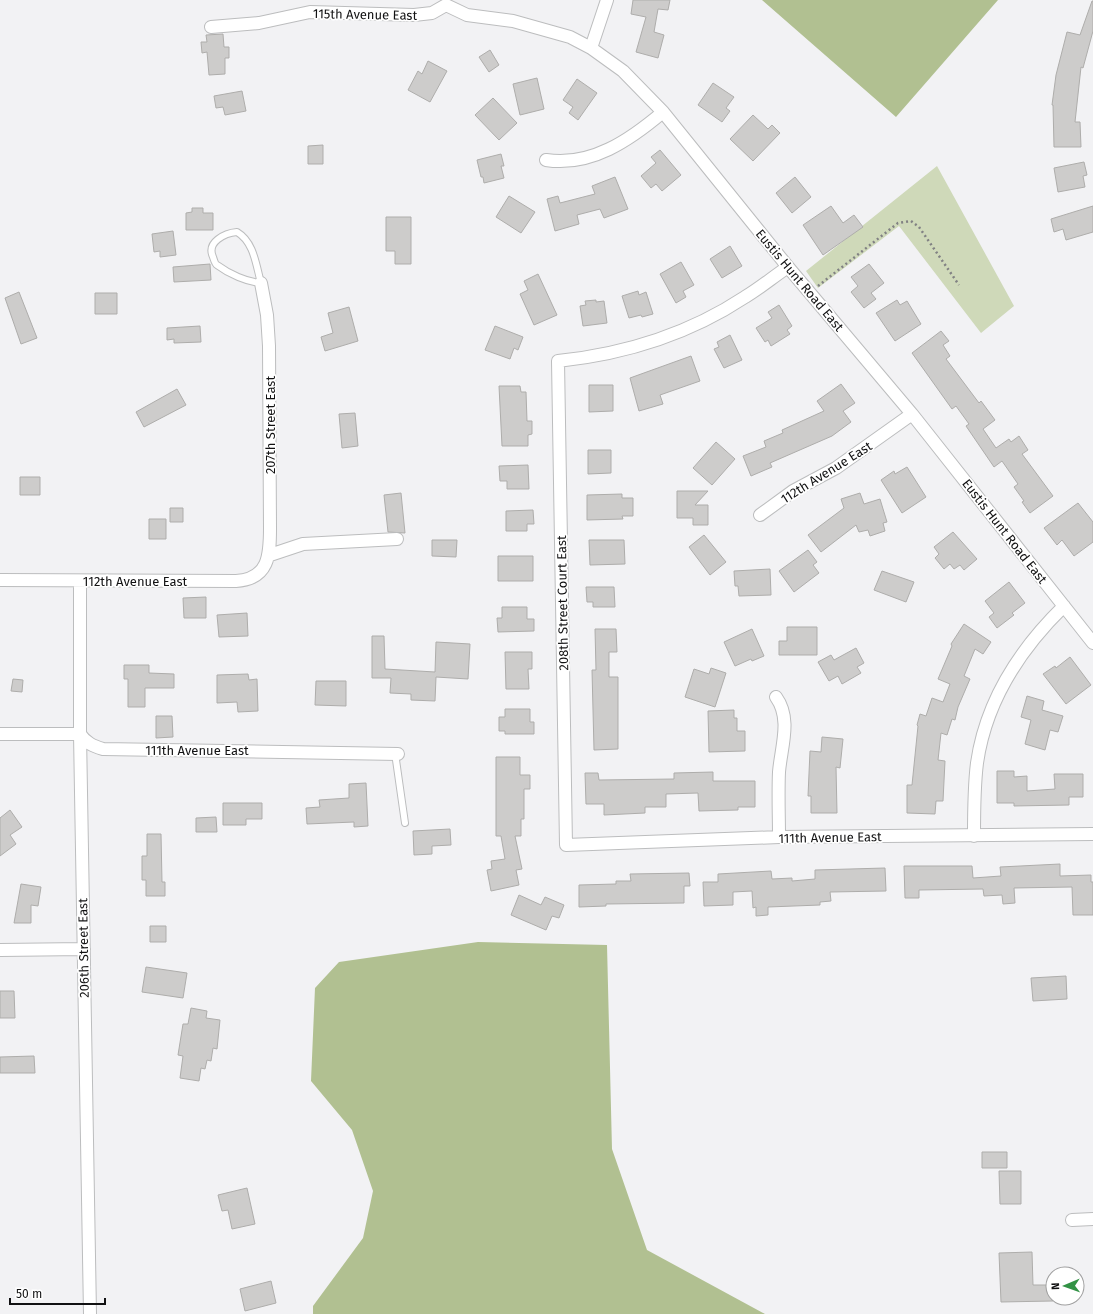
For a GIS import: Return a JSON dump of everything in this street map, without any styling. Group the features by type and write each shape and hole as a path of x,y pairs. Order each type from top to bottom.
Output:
{"street":[{"path":"591,48 607,0"},
{"name":"Eustis Hunt Road East","path":"446,3 467,15 513,21 546,29 570,37 591,48 623,71 662,112 788,267 912,414 1093,643"},
{"name":"115th Avenue East","path":"211,27 258,23 310,12 414,15 432,13 446,3"},
{"path":"546,160 561,162 575,160 609,149 642,130 662,112"},
{"name":"208th Street Court East","path":"566,845 558,361 594,357 621,351 681,332 745,298 788,267"},
{"name":"207th Street East","path":"261,283 267,314 269,346 270,555 264,566"},
{"name":"112th Avenue East","path":"760,515 793,491 836,468 912,414"},
{"path":"270,555 303,544 397,539"},
{"name":"112th Avenue East","path":"0,580 246,580 259,575 264,566"},
{"name":"206th Street East","path":"80,581 80,734 90,1314"},
{"path":"974,836 977,763 984,732 996,698 1014,663 1044,626 1064,606"},
{"path":"776,697 782,705 784,720 779,771 778,837"},
{"path":"0,734 80,734"},
{"name":"111th Avenue East","path":"80,734 88,743 103,749 396,754"},
{"name":"111th Avenue East","path":"566,845 778,837 1093,834"},
{"path":"0,950 84,949"},
{"path":"1072,1220 1093,1219"}],"lane":[{"path":"237,232 244,236 250,244 261,283 250,282 216,265 211,255 212,246 227,233 237,232"},
{"path":"396,754 405,823"}],"path":[{"path":"810,293 898,223 906,221 919,227 959,285"}],"green space":[{"path":"762,0 998,0 896,117"},
{"path":"937,166 1014,306 981,333 899,226 818,288 806,271"},
{"path":"478,942 607,945 612,1149 647,1250 765,1314 313,1314 313,1306 363,1238 373,1191 352,1130 311,1081 315,988 339,962"}],"building":[{"path":"633,0 670,0 668,10 658,9 654,32 664,35 658,58 636,52 646,17 631,14"},
{"path":"1092,1 1093,31 1083,68 1081,67 1075,122 1080,122 1081,147 1054,147 1052,105 1056,75 1067,32 1080,35"},
{"path":"223,34 224,47 229,47 229,58 225,58 225,74 209,75 207,52 202,53 201,42 207,42 206,35"},
{"path":"490,50 499,65 489,72 479,57"},
{"path":"428,61 447,71 430,102 408,90 418,71 422,74"},
{"path":"537,78 544,109 520,115 513,84"},
{"path":"577,79 597,93 578,120 569,113 573,107 563,100"},
{"path":"713,83 734,97 726,108 730,111 722,122 698,105"},
{"path":"242,91 246,111 225,115 223,107 216,108 214,96"},
{"path":"493,98 517,123 499,140 475,115"},
{"path":"753,115 768,129 772,125 780,133 753,161 730,139"},
{"path":"323,145 323,164 308,164 308,146"},
{"path":"660,150 681,175 662,191 656,184 651,188 641,176 656,163 651,157"},
{"path":"501,154 504,166 501,166 504,178 484,183 477,160"},
{"path":"1084,162 1087,175 1083,176 1085,187 1058,192 1054,168"},
{"path":"615,177 628,209 604,218 600,209 577,215 579,224 555,231 547,199 558,196 560,203 595,194 592,186"},
{"path":"795,177 811,197 792,213 776,193"},
{"path":"509,196 535,212 521,233 496,217"},
{"path":"831,206 843,223 854,215 863,227 823,255 803,225"},
{"path":"1093,206 1093,232 1066,240 1063,229 1054,232 1051,219"},
{"path":"192,208 203,208 203,213 213,213 213,230 186,230 186,213 192,212"},
{"path":"386,217 411,217 411,264 395,264 395,251 386,251"},
{"path":"173,231 176,255 160,257 160,251 154,252 152,234"},
{"path":"730,246 742,266 722,278 710,259"},
{"path":"681,262 694,285 683,291 686,297 676,303 660,274"},
{"path":"210,264 211,280 174,282 173,267"},
{"path":"869,264 884,283 871,293 876,299 864,308 851,292 858,286 851,277"},
{"path":"538,274 557,315 534,325 520,294 528,290 524,281"},
{"path":"638,291 639,295 646,292 653,314 629,318 622,296"},
{"path":"19,292 37,338 21,344 5,298"},
{"path":"95,293 117,293 117,314 95,314"},
{"path":"596,300 596,302 604,301 607,323 583,326 580,306 586,305 585,301"},
{"path":"897,300 900,305 907,301 921,324 895,341 876,313"},
{"path":"779,305 792,326 787,330 790,334 771,346 768,340 765,342 756,328 772,318 768,312"},
{"path":"349,307 358,341 325,351 321,337 333,333 328,313"},
{"path":"200,326 201,342 174,343 174,339 167,340 167,328"},
{"path":"495,326 523,337 518,350 514,348 510,359 485,350"},
{"path":"941,331 949,341 943,345 950,356 946,359 979,403 981,401 995,420 983,429 996,448 1009,439 1011,442 1019,436 1028,450 1022,454 1053,496 1030,513 1014,487 1018,484 1002,461 994,467 966,426 969,424 956,406 952,409 912,353"},
{"path":"730,335 742,360 724,368 714,349 719,347 717,342"},
{"path":"691,356 700,381 660,395 663,404 639,411 630,378"},
{"path":"841,384 855,403 843,411 851,422 832,436 770,463 772,467 751,476 743,456 766,447 764,441 783,433 782,430 824,411 817,401"},
{"path":"589,385 613,385 613,411 589,412"},
{"path":"499,386 520,386 521,392 526,392 527,421 532,421 532,434 528,435 528,446 502,446"},
{"path":"177,389 186,405 144,427 136,412"},
{"path":"355,413 358,446 342,448 339,414"},
{"path":"716,442 735,459 712,485 693,468"},
{"path":"588,450 611,450 611,473 588,474"},
{"path":"528,465 529,489 507,489 507,481 500,481 499,466"},
{"path":"907,467 926,497 902,513 881,480 894,471 895,474"},
{"path":"20,477 40,477 40,495 20,495"},
{"path":"677,491 708,491 695,505 708,505 708,525 693,525 693,518 677,518"},
{"path":"401,493 405,533 388,532 384,495"},
{"path":"860,493 864,504 880,499 887,522 883,523 885,531 870,536 868,530 859,532 856,525 821,552 808,535 844,508 841,499"},
{"path":"622,494 622,498 633,498 633,516 622,516 623,519 587,520 587,495"},
{"path":"1078,503 1093,522 1093,542 1074,556 1062,540 1057,545 1044,528"},
{"path":"170,508 183,508 183,522 170,522"},
{"path":"533,510 534,524 527,524 527,531 506,531 506,511"},
{"path":"149,519 166,519 166,539 149,539"},
{"path":"953,532 977,559 964,570 960,565 954,569 950,564 944,569 935,558 939,554 934,547"},
{"path":"704,535 726,562 710,575 689,547"},
{"path":"432,540 457,540 456,557 432,556"},
{"path":"589,540 624,540 625,564 590,565"},
{"path":"808,550 817,562 813,565 819,573 794,592 779,571"},
{"path":"498,556 533,556 533,581 498,581"},
{"path":"770,569 771,595 739,596 738,586 735,586 734,571"},
{"path":"882,571 914,582 906,602 874,590"},
{"path":"1009,582 1025,603 1012,613 1014,615 997,628 989,617 994,613 985,601"},
{"path":"586,587 614,587 615,607 593,607 593,602 587,602"},
{"path":"206,597 206,618 184,618 183,598"},
{"path":"502,607 527,607 527,619 534,619 534,631 498,632 497,618 502,618"},
{"path":"247,613 248,636 219,637 217,615"},
{"path":"964,624 991,642 983,654 975,649 964,676 970,679 958,707 955,720 952,719 947,735 941,733 938,760 945,761 943,801 936,801 935,814 907,813 907,785 912,785 917,725 920,714 926,716 932,698 943,702 950,684 938,679 952,646 951,644"},
{"path":"787,627 817,627 817,655 779,655 779,641 787,641"},
{"path":"595,629 616,629 617,652 609,652 609,677 618,677 618,749 594,750 592,670 596,670"},
{"path":"752,629 764,656 752,661 751,659 735,666 724,642"},
{"path":"372,636 384,636 385,669 435,672 436,642 470,644 468,679 436,677 435,701 411,700 411,694 390,693 391,678 372,678"},
{"path":"856,648 864,663 857,667 861,673 842,684 838,676 829,681 818,662 831,655 834,660"},
{"path":"505,652 532,652 532,669 528,669 529,689 506,689"},
{"path":"1070,657 1091,685 1066,704 1043,674 1055,666 1056,668"},
{"path":"124,665 149,665 149,673 174,674 174,688 145,688 145,707 128,707 128,679 124,679"},
{"path":"711,668 726,673 715,707 685,697 694,669 709,674"},
{"path":"248,674 249,680 257,679 258,711 238,712 237,702 217,703 217,675"},
{"path":"13,679 23,680 22,692 11,691"},
{"path":"316,681 346,681 346,706 315,705"},
{"path":"1027,696 1044,701 1042,710 1063,716 1058,732 1050,730 1045,750 1025,744 1031,720 1021,717"},
{"path":"505,709 530,709 530,722 534,722 534,734 505,734 505,731 499,731 499,717 505,717"},
{"path":"734,710 734,718 737,718 737,731 745,731 745,751 709,752 708,711"},
{"path":"156,716 172,716 173,737 156,738"},
{"path":"822,737 843,739 840,768 836,767 837,813 811,813 811,796 808,796 810,751 821,752"},
{"path":"496,757 520,757 520,775 530,775 530,789 524,789 524,819 521,819 521,836 515,836 522,869 516,870 519,885 491,891 487,870 492,869 491,861 505,859 501,836 496,836"},
{"path":"997,771 1014,771 1014,777 1027,776 1027,791 1055,789 1054,774 1083,774 1083,797 1069,797 1069,805 1014,806 1014,803 997,803"},
{"path":"713,772 713,781 755,781 755,807 738,807 738,810 699,811 698,793 666,794 666,807 645,807 645,813 604,815 604,804 586,804 585,773 598,773 599,780 674,779 674,773"},
{"path":"366,783 368,826 354,827 354,822 307,824 306,808 320,807 319,800 349,798 349,784"},
{"path":"223,803 262,803 262,819 246,819 246,825 223,825"},
{"path":"10,810 22,827 10,835 16,844 0,856 0,818"},
{"path":"216,817 217,832 196,832 196,818"},
{"path":"450,829 451,845 432,846 432,854 414,855 413,831"},
{"path":"147,834 161,834 162,882 165,882 165,896 146,896 146,880 142,880 142,856 147,856"},
{"path":"1060,864 1060,876 1091,875 1091,882 1093,882 1093,915 1073,915 1072,887 1014,888 1015,903 1003,904 1002,895 984,896 983,889 919,890 919,898 905,898 904,866 972,866 973,878 1001,876 1000,867"},
{"path":"885,868 886,891 830,892 831,901 820,902 820,905 768,907 768,915 756,916 756,907 753,908 752,891 733,892 733,905 704,906 703,882 718,882 718,874 771,871 772,879 792,878 792,881 815,879 815,870"},
{"path":"689,873 690,886 684,886 684,903 606,904 606,906 579,907 579,885 616,884 616,881 631,881 630,874"},
{"path":"21,884 41,887 38,906 31,905 31,923 14,923"},
{"path":"519,895 541,905 545,897 564,905 559,918 552,916 546,930 511,915"},
{"path":"150,926 166,926 166,942 150,942"},
{"path":"146,967 187,973 183,998 142,992"},
{"path":"1066,976 1067,999 1033,1001 1031,978"},
{"path":"0,991 14,991 15,1018 0,1018"},
{"path":"191,1008 207,1011 206,1018 220,1020 217,1049 213,1048 211,1061 207,1060 205,1069 201,1068 199,1081 180,1078 183,1056 178,1055 183,1024 188,1024"},
{"path":"34,1056 35,1073 0,1073 0,1057"},
{"path":"982,1152 1007,1152 1007,1168 982,1168"},
{"path":"999,1171 1021,1171 1021,1204 1000,1204"},
{"path":"247,1188 255,1224 232,1229 228,1210 222,1211 218,1195"},
{"path":"1032,1252 1033,1285 1045,1285 1045,1301 1001,1302 999,1253"},
{"path":"271,1281 276,1303 245,1311 240,1289"}]}
